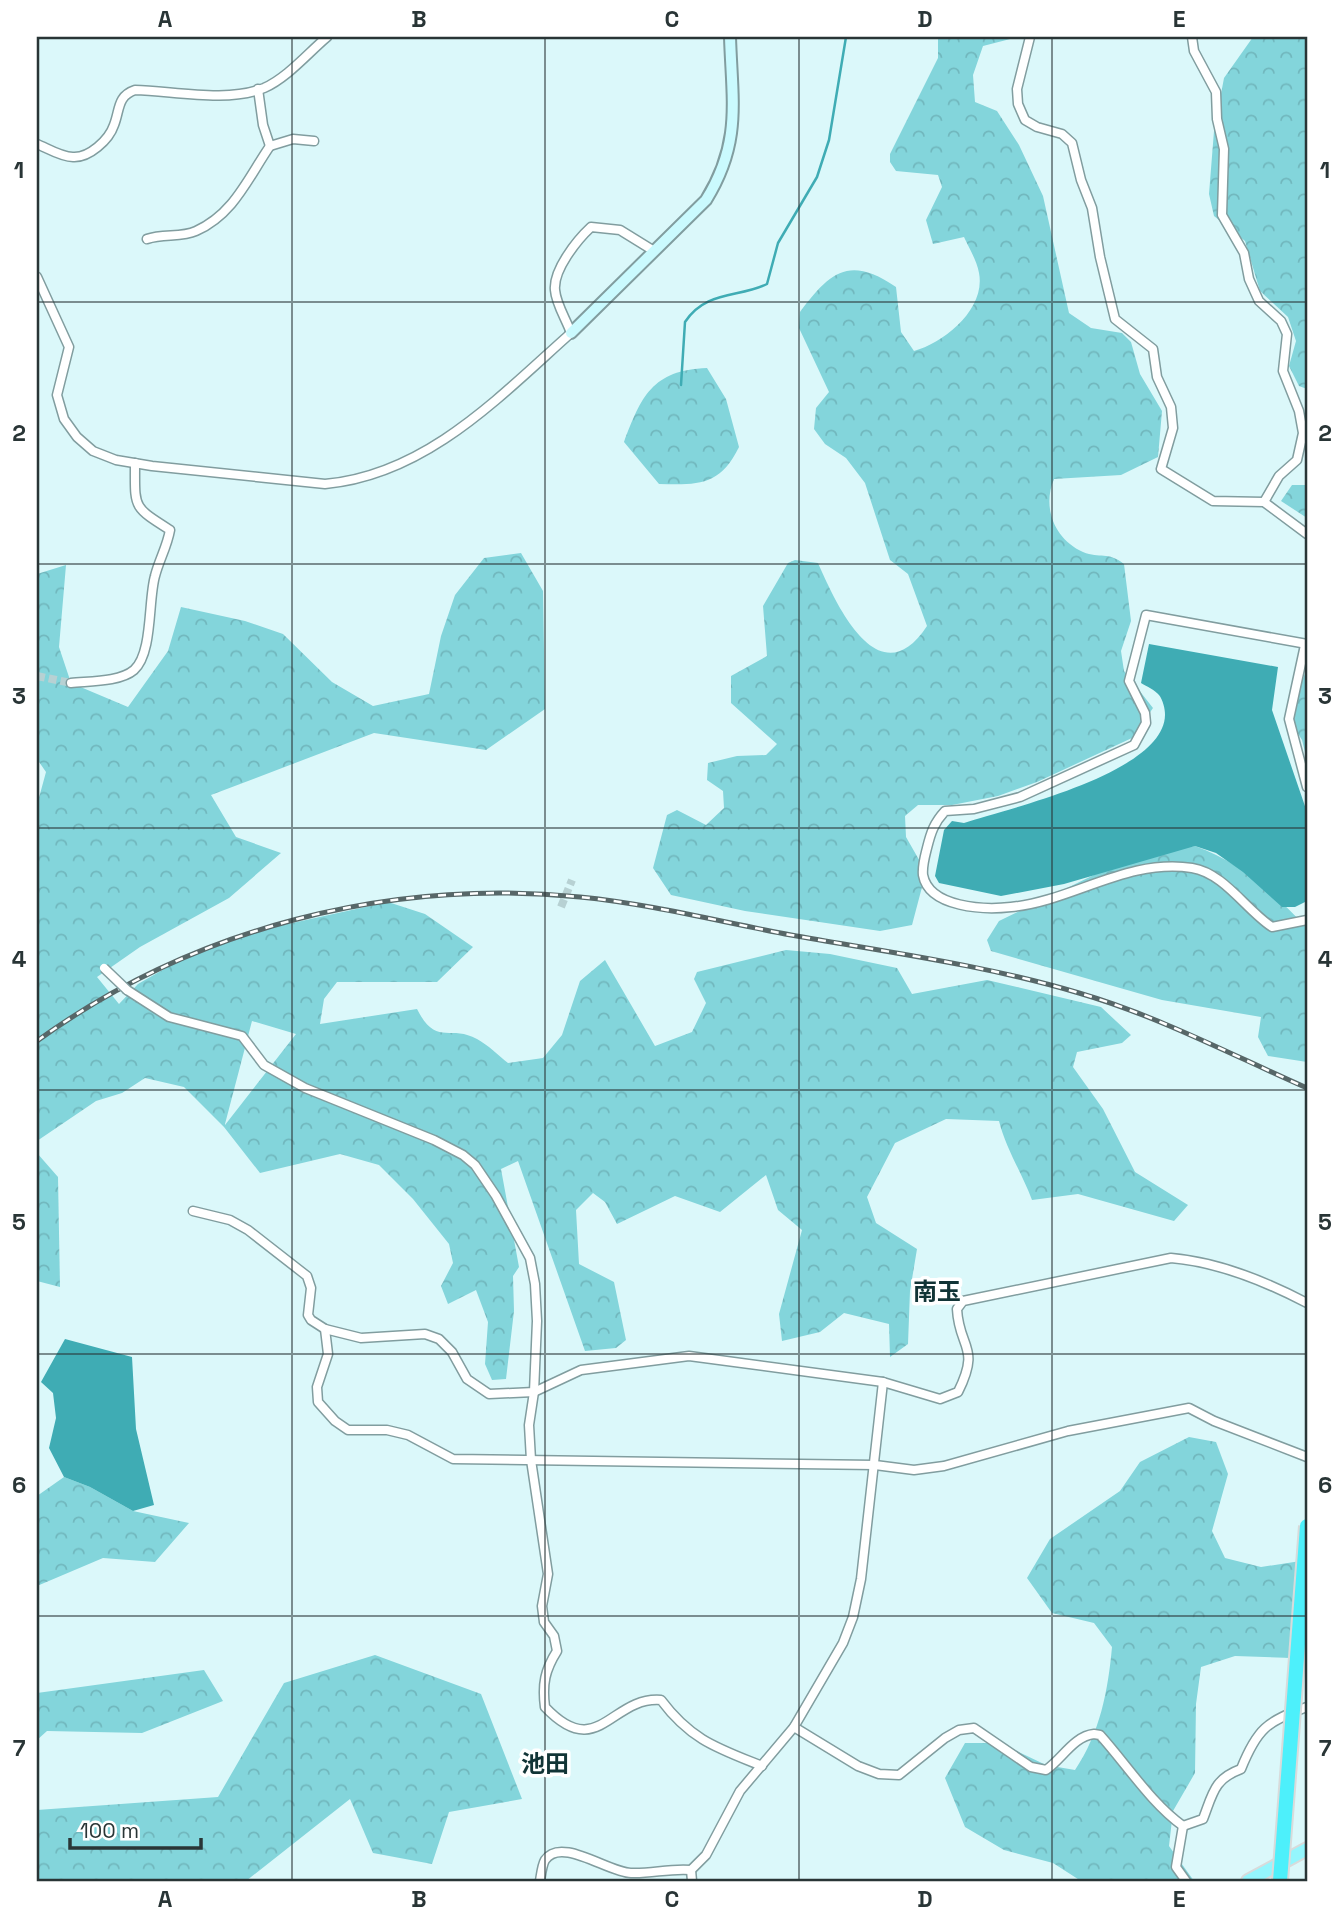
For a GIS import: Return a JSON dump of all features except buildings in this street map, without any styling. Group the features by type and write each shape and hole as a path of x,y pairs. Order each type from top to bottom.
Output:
{"highway":[{"path":"1280,1881 1307,1527"}],"main road":[{"path":"1248,1881 1307,1849"}],"street":[{"path":"37,144 70,158 94,150 110,135 120,102 127,93 135,90 219,94 258,89 291,68 327,37"},
{"path":"37,277 69,347 57,395 64,419 77,438 93,451 116,460 135,463 324,484 374,475 452,436 571,333 706,200 725,164 731,144 733,108 730,37"},
{"path":"1030,37 1017,89 1018,104 1026,120 1037,127 1062,134 1072,143 1081,180 1092,208 1100,257 1115,319 1153,349 1157,377 1171,407 1173,428 1161,468 1213,501 1264,502 1307,534"},
{"path":"1192,37 1197,59 1216,92 1219,133 1224,149 1222,215 1244,253 1249,279 1259,301 1281,321 1287,334 1283,371 1299,411 1303,433 1297,460 1279,476 1264,502"},
{"path":"258,89 262,125 270,146"},
{"path":"147,239 195,232 229,208 241,195 270,146 293,139 314,141"},
{"path":"571,333 554,289 558,276 579,238 592,227 603,226 620,230 653,251"},
{"path":"71,683 111,678 131,672 137,667 146,640 155,576 170,530 139,510 135,499 135,463"},
{"path":"1307,787 1289,719 1306,645 1146,615 1129,681 1145,713 1146,723 1134,745 1020,797 974,809 945,811 932,830 923,875 929,887 957,905 1011,908 1132,871 1192,868 1219,880 1272,928 1307,920"},
{"path":"104,968 127,990 169,1017 242,1037 264,1065 305,1088 435,1140 475,1165 496,1196 530,1258 537,1321 534,1392 529,1425 531,1460 548,1574 542,1606 544,1622 554,1636 557,1651 546,1668 543,1689 545,1707 569,1727 580,1731 601,1725 641,1703 662,1700 689,1733 708,1740 718,1749 762,1766"},
{"path":"193,1211 230,1220 248,1230 307,1276 311,1288 308,1315 325,1329 361,1338 425,1334 439,1339 452,1352 467,1379 476,1388 489,1394 534,1392 580,1370 689,1356 883,1382 940,1399 958,1392 967,1374 970,1356 966,1338 958,1323 957,1309 963,1301 1171,1258 1196,1260 1279,1288 1307,1303"},
{"path":"325,1329 328,1354 317,1387 318,1402 348,1430 387,1430 408,1435 453,1460 875,1465 914,1470 944,1465 1068,1431 1189,1408 1214,1421 1307,1457"},
{"path":"540,1881 545,1860 554,1853 566,1851 630,1874 691,1870 706,1855 740,1791 794,1727 843,1643 853,1616 875,1465 883,1382"},
{"path":"1183,1826 1203,1819 1224,1775 1241,1769 1252,1743 1264,1726 1307,1707"},
{"path":"794,1727 858,1766 879,1774 899,1775 960,1730 974,1728 1031,1767 1046,1770 1061,1760 1077,1741 1094,1734 1100,1735 1170,1817 1183,1826"},
{"path":"1183,1826 1177,1867 1186,1881"},
{"path":"691,1870 692,1881"}],"green space":[{"path":"938,37 1018,37 983,46 973,75 975,102 997,111 1019,145 1043,196 1069,313 1091,328 1122,333 1131,342 1140,374 1162,411 1158,457 1121,475 1054,479 1049,500 1050,511 1058,531 1073,546 1083,552 1108,556 1124,564 1131,621 1121,651 1124,671 1153,708 1132,738 1037,782 998,796 952,805 918,805 905,816 906,837 926,872 912,925 880,931 745,911 671,895 653,868 667,815 677,810 706,825 724,808 723,791 707,780 708,763 737,756 766,755 777,744 731,703 731,676 767,656 763,606 788,563 795,560 818,563 848,620 861,637 876,649 892,653 909,646 927,626 908,574 890,560 865,483 846,458 825,444 814,429 816,408 829,392 799,328 800,312 821,287 842,272 853,270 880,277 896,287 901,332 914,351 950,332 976,299 979,273 964,237 933,244 926,220 942,187 938,175 896,171 890,162 890,154 938,58"},
{"path":"1253,37 1307,37 1307,389 1299,386 1289,366 1296,341 1288,317 1260,291 1245,241 1214,216 1209,194 1214,131 1224,78"},
{"path":"707,368 726,399 739,447 732,460 716,476 696,483 659,484 624,442 630,426 643,399 661,380 688,370"},
{"path":"1292,485 1307,485 1307,518 1281,501"},
{"path":"521,553 543,591 545,709 486,750 374,733 211,795 236,837 281,853 229,898 140,947 97,977 119,1004 138,984 185,957 265,929 388,902 425,914 473,947 437,982 337,982 324,999 320,1024 417,1009 431,1028 477,1039 508,1063 543,1058 562,1035 580,981 605,960 655,1046 692,1032 706,1003 694,979 697,972 786,950 830,954 897,968 912,994 987,980 1101,1007 1131,1035 1122,1043 1077,1052 1073,1067 1103,1109 1135,1172 1188,1205 1174,1221 1078,1194 1032,1200 999,1121 946,1119 895,1143 867,1197 876,1223 917,1249 910,1291 908,1344 890,1357 889,1324 844,1313 820,1332 782,1341 779,1314 802,1230 778,1210 766,1175 720,1212 675,1196 617,1224 605,1202 593,1193 576,1210 579,1264 614,1282 626,1340 616,1348 585,1351 518,1161 501,1169 519,1267 513,1276 514,1311 506,1379 492,1380 485,1364 488,1322 476,1290 448,1304 441,1286 453,1263 449,1244 413,1199 379,1165 340,1154 260,1173 224,1127 184,1087 145,1078 122,1093 96,1101 37,1141 37,805 46,772 37,759 37,574 66,565 59,647 71,683 128,707 168,651 181,607 245,621 283,634 332,682 373,706 429,694 441,636 455,595 484,558","holes":["252,1021 296,1034 225,1125"]},
{"path":"1307,669 1307,760 1302,740 1287,716"},
{"path":"1195,846 1227,861 1256,880 1307,928 1307,1062 1268,1056 1258,1037 1261,1017 1162,1000 991,951 987,940 999,921 1133,856"},
{"path":"37,1153 58,1177 60,1287 37,1281"},
{"path":"1189,1437 1216,1442 1228,1474 1212,1531 1225,1558 1261,1567 1307,1560 1307,1654 1292,1658 1235,1656 1201,1667 1196,1704 1195,1773 1173,1811 1169,1846 1194,1881 1081,1881 1053,1863 1004,1850 965,1827 945,1778 965,1743 1000,1743 1046,1765 1075,1770 1097,1726 1108,1680 1112,1647 1094,1623 1052,1613 1027,1578 1050,1539 1120,1491 1140,1462"},
{"path":"64,1477 90,1487 133,1511 189,1523 155,1562 103,1558 37,1586 37,1496"},
{"path":"375,1655 481,1694 522,1799 449,1812 432,1864 373,1853 350,1799 246,1881 37,1881 37,1810 218,1797 284,1683"},
{"path":"204,1670 223,1701 142,1733 47,1731 37,1740 37,1693"}],"shaded area":[{"path":"1149,644 1278,667 1272,710 1307,812 1307,901 1295,907 1282,907 1243,872 1216,853 1195,846 1064,884 1001,896 939,883 935,876 944,830 952,821 964,823 1048,798 1081,785 1113,771 1140,754 1158,736 1165,715 1163,702 1157,693 1141,683"},
{"path":"65,1339 132,1357 136,1429 154,1505 133,1511 90,1487 64,1477 49,1448 56,1418 53,1393 41,1382"}],"waterway":[{"path":"681,385 685,322 693,312 723,296 767,284 778,243 817,177 829,140 846,37"}],"tunnel":[{"path":"37,676 71,683"},
{"path":"561,907 572,880"}],"railway":[{"path":"37,1041 97,1002 161,968 227,941 295,920 365,904 437,896 508,893 580,897 633,904 900,953 1044,983 1137,1013 1307,1088"}],"district":[{"name":"南玉","path":"937,1292"},
{"name":"池田","path":"545,1764"}]}
